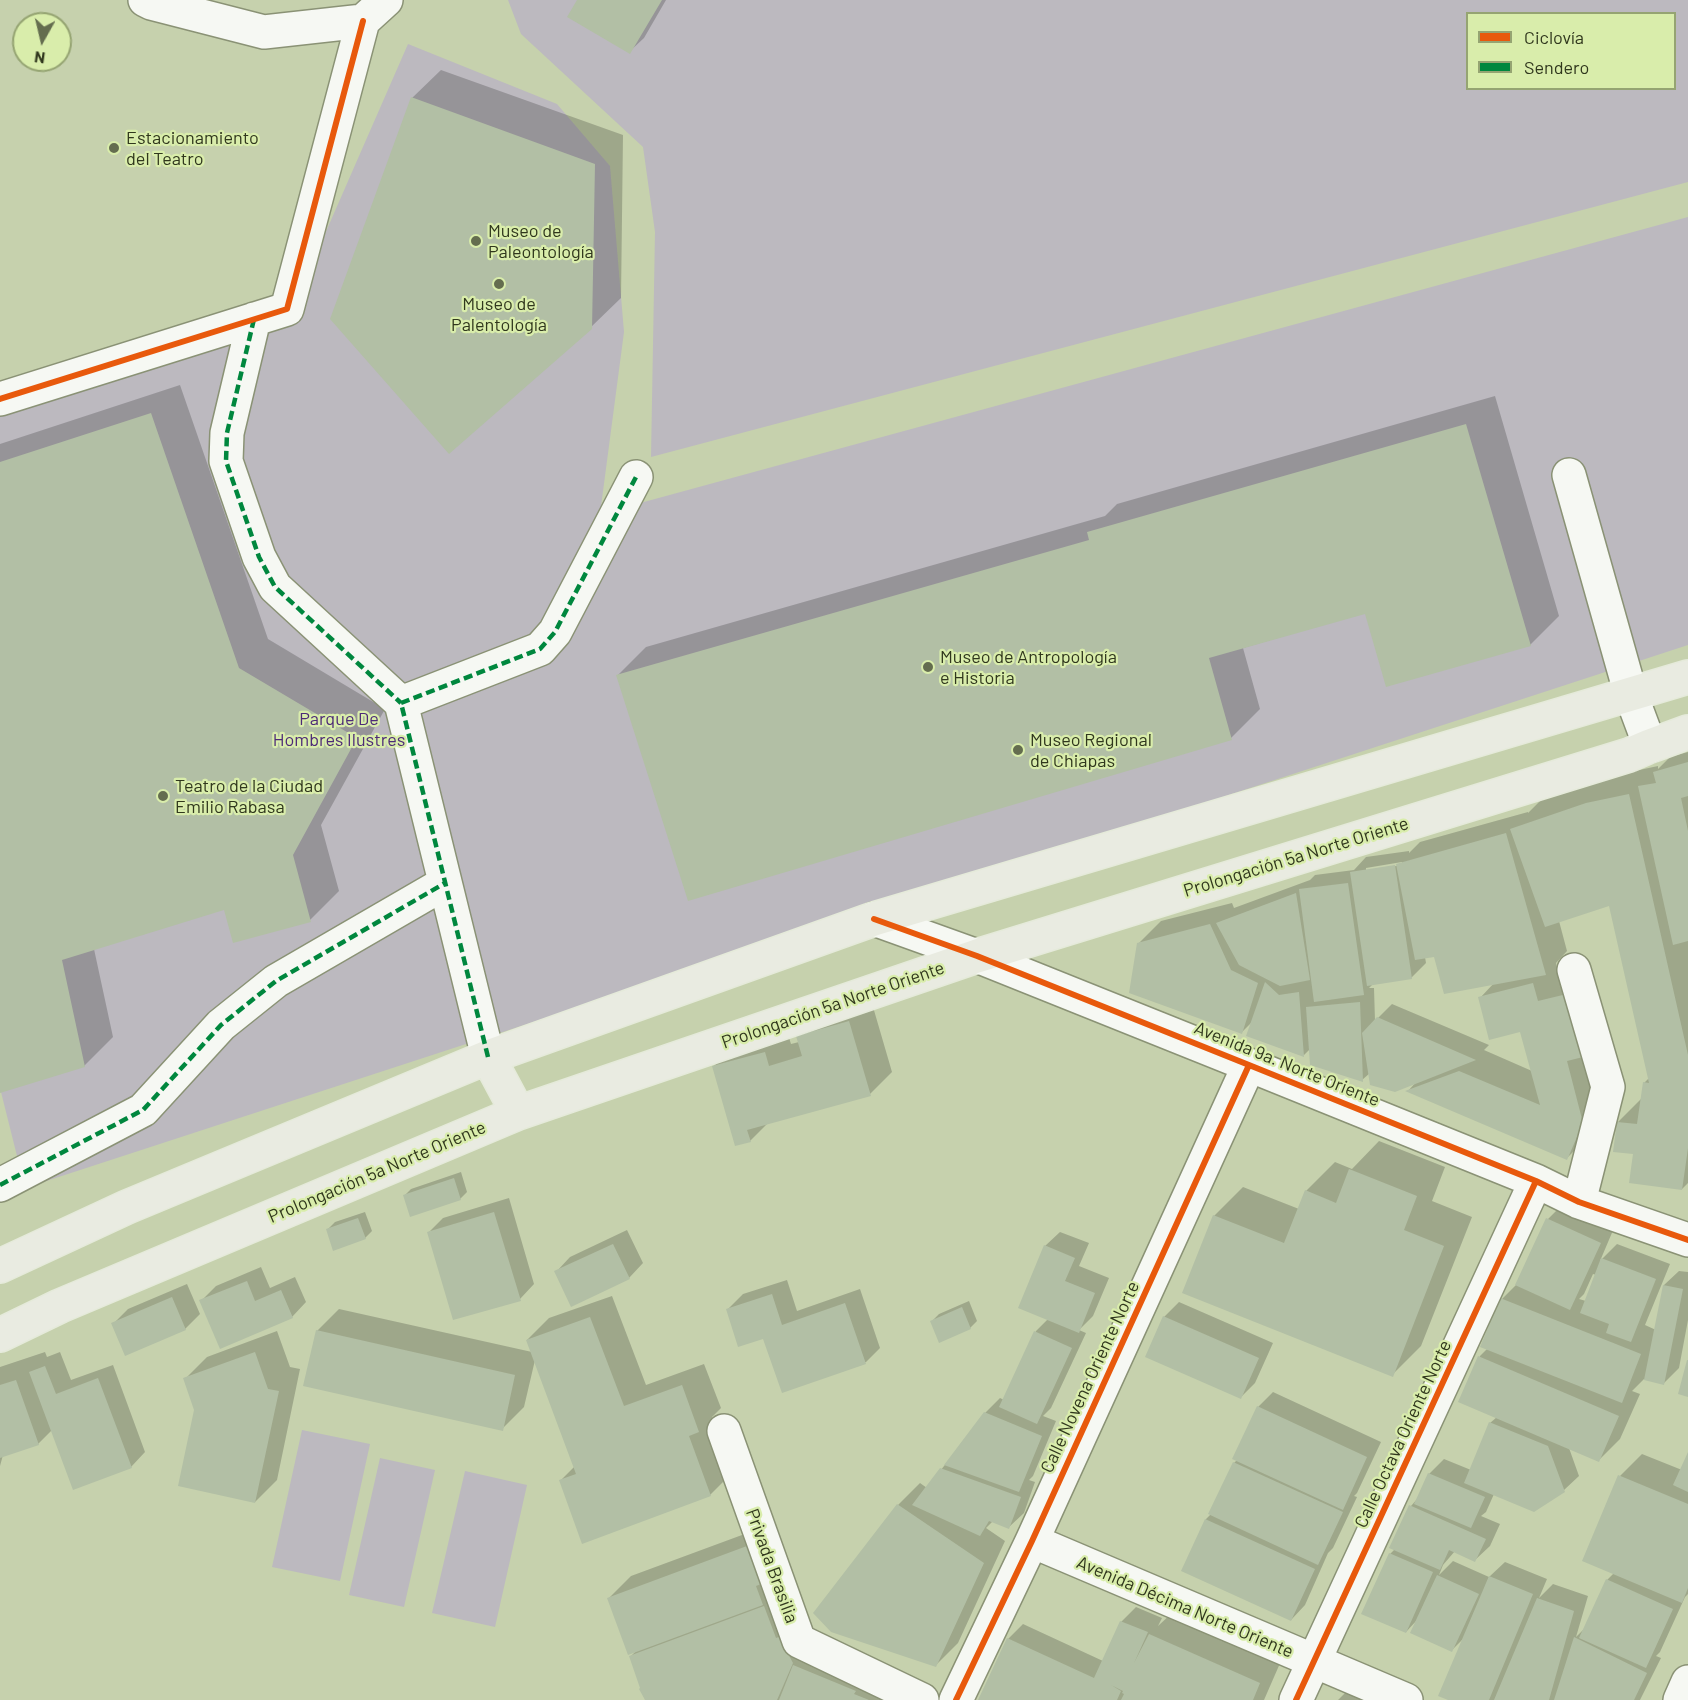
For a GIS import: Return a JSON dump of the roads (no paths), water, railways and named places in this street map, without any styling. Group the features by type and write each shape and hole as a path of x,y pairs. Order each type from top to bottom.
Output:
{"main road":[{"path":"0,1266 127,1207 488,1057 874,919 1688,677"},
{"name":"Prolongación 5a Norte Oriente","path":"0,1335 60,1306 518,1113 977,956 1629,755 1688,732"},
{"path":"488,1057 518,1113"}],"street":[{"path":"0,399 287,309 375,10 264,32 145,0"},
{"path":"254,319 227,433 226,461 259,557 275,587 401,703 488,1057"},
{"path":"1569,476 1631,694 1650,746"},
{"path":"401,703 540,649 555,632 636,477"},
{"path":"0,1185 143,1110 221,1025 276,981 445,883"},
{"name":"Avenida 9a. Norte Oriente","path":"874,919 977,956 1249,1065 1536,1181 1579,1202 1688,1240"},
{"path":"1575,970 1608,1086 1579,1202"},
{"name":"Calle Novena Oriente Norte","path":"956,1700 1032,1541 1249,1065"},
{"name":"Calle Octava Oriente Norte","path":"1296,1700 1536,1181"},
{"name":"Privada Brasilia","path":"724,1431 800,1641 922,1700"},
{"name":"Avenida Décima Norte Oriente","path":"1032,1541 1406,1700"},
{"path":"1680,1700 1688,1682"}],"place":[{"name":"Estacionamiento del Teatro","path":"114,148"},
{"name":"Museo de Paleontología","path":"476,241"},
{"name":"Museo de Palentología","path":"499,284"},
{"name":"Museo de Antropología e Historia","path":"928,667"},
{"name":"Museo Regional de Chiapas","path":"1018,750"},
{"name":"Teatro de la Ciudad Emilio Rabasa","path":"163,796"}],"park label":[{"name":"Parque De Hombres Ilustres","path":"339,729"}]}
